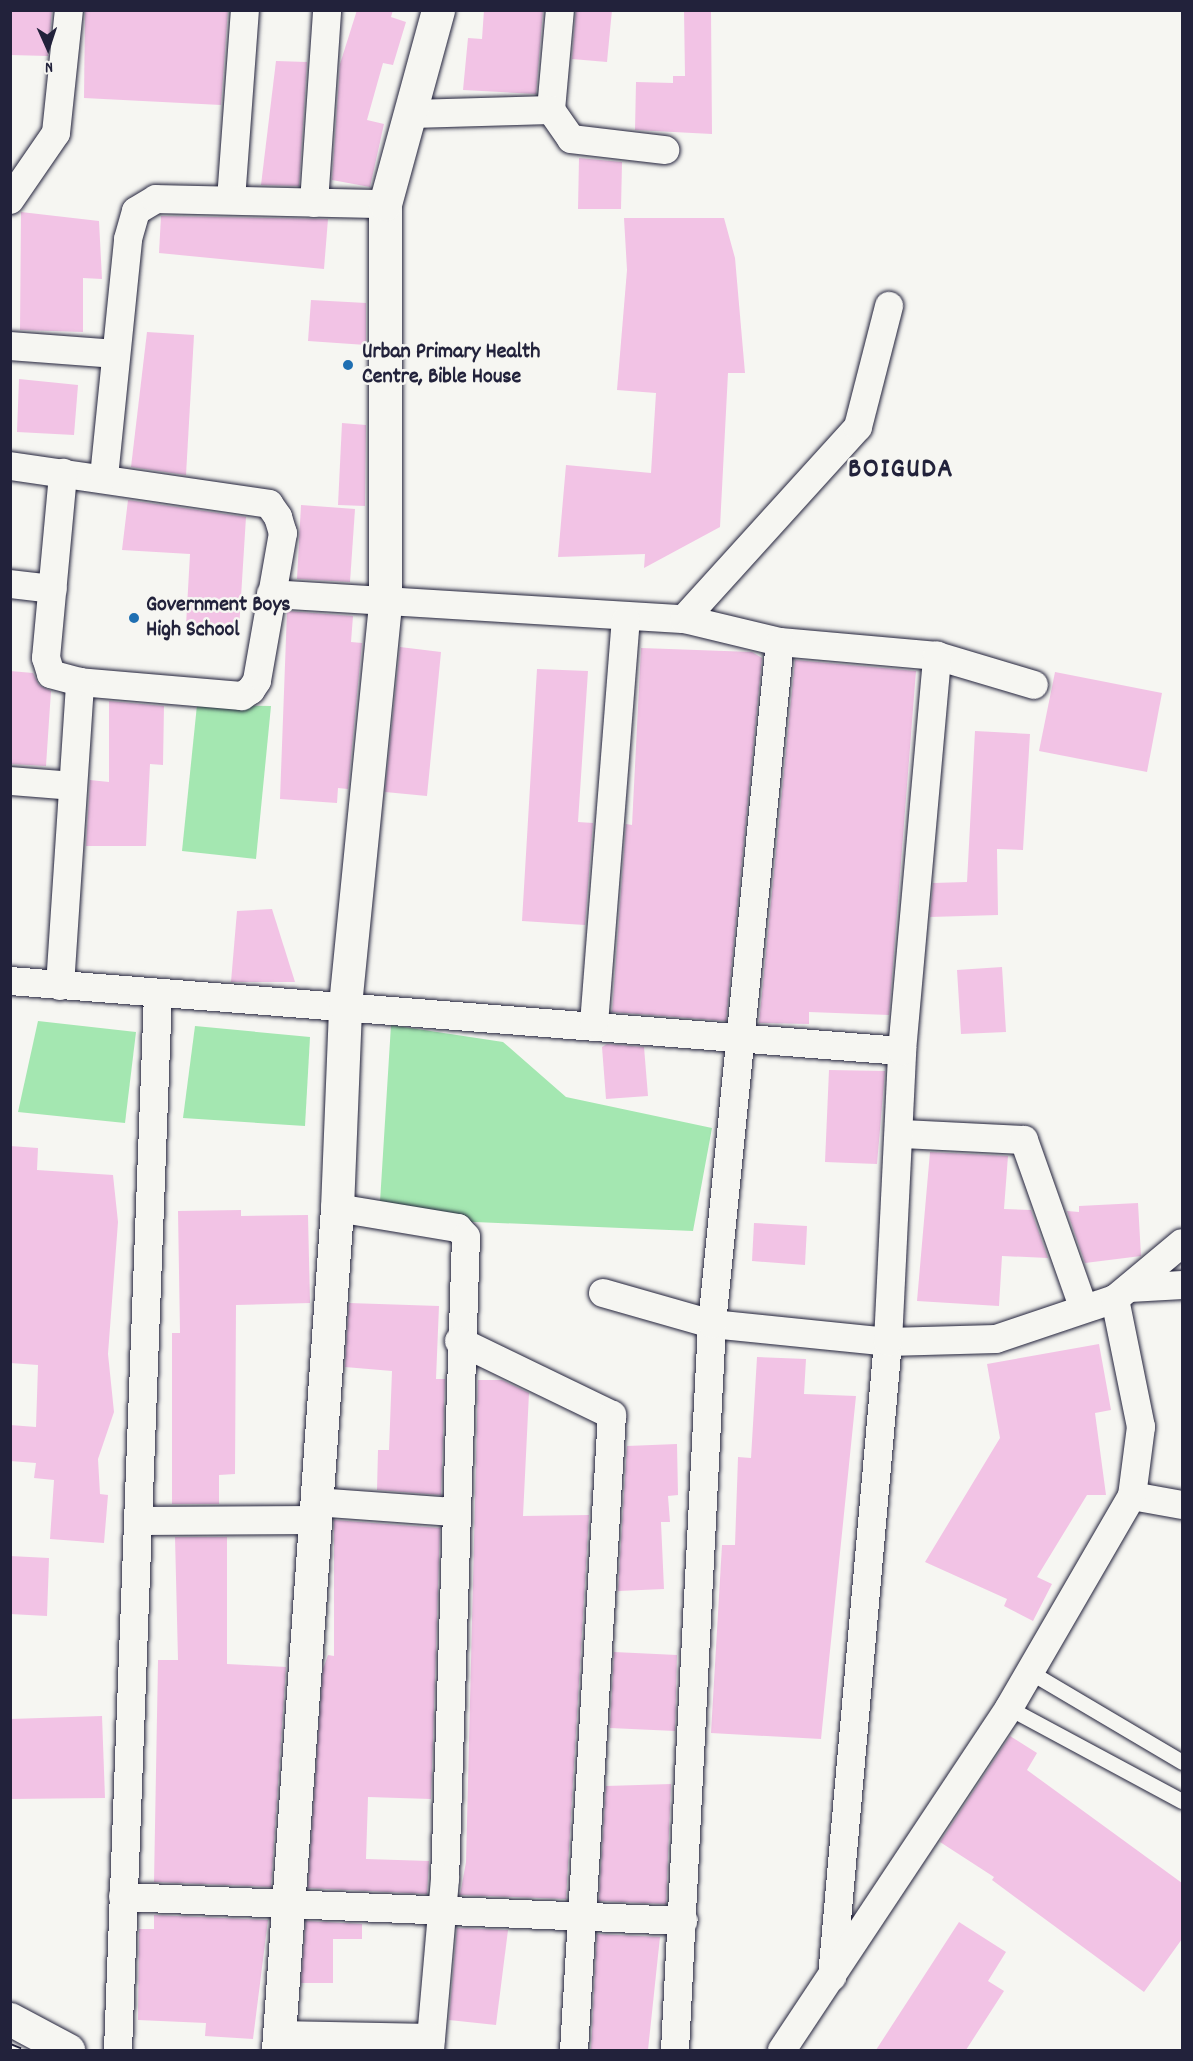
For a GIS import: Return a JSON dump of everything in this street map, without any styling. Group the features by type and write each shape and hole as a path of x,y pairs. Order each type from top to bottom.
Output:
{"street":[{"path":"10,200 56,134 69,10"},
{"path":"231,200 245,10"},
{"path":"314,202 327,10"},
{"path":"337,1208 458,1228 465,1237 459,1341 442,1911 430,2044 278,2043 337,1208 345,1005 385,605 385,204 412,114 438,10"},
{"path":"560,10 551,110 571,139 665,150"},
{"path":"412,114 551,110"},
{"path":"104,477 128,238 136,211 156,199 385,204"},
{"path":"684,619 858,427 889,306"},
{"path":"10,346 116,354"},
{"path":"10,466 63,472 104,477 269,504 283,533 257,681 242,696 80,682 51,674 46,658 63,472"},
{"path":"10,584 53,589"},
{"path":"271,594 385,605 626,620 684,619 780,642 937,656 1034,685"},
{"path":"594,1024 626,620"},
{"path":"675,2050 712,1324 744,1041 780,642"},
{"path":"832,1977 888,1342 902,1134 902,1051 937,656"},
{"path":"60,986 80,682"},
{"path":"10,781 73,786"},
{"path":"10,981 594,1024 744,1041 902,1051"},
{"path":"118,2050 158,993"},
{"path":"902,1134 1024,1140 1084,1309"},
{"path":"1123,1294 1182,1243"},
{"path":"603,1293 712,1324 888,1342 996,1340 1123,1294 1182,1286"},
{"path":"782,2050 1009,1708 1132,1496 1141,1427 1123,1294"},
{"path":"459,1341 612,1414 574,2050"},
{"path":"1132,1496 1182,1505"},
{"path":"138,1521 315,1511 454,1512"},
{"path":"123,1897 683,1921"},
{"path":"10,2019 68,2050"}],"lane":[{"path":"1030,1672 1182,1762"},
{"path":"1009,1708 1182,1801"}],"green space":[{"path":"197,705 271,706 256,859 182,851"},
{"path":"38,1021 136,1032 125,1123 18,1112"},
{"path":"391,1025 503,1042 566,1097 712,1128 693,1231 379,1218"},
{"path":"195,1026 310,1037 305,1126 183,1118"}],"building":[{"path":"10,10 52,10 48,56 10,55"},
{"path":"85,10 228,10 221,105 84,98"},
{"path":"357,10 393,10 391,17 406,22 393,65 383,63 367,120 384,124 370,187 332,180 340,64"},
{"path":"484,10 543,10 536,94 463,90 468,38 482,39"},
{"path":"576,10 612,10 607,62 572,59"},
{"path":"684,10 711,10 712,134 635,130 636,82 673,83 673,76 685,76"},
{"path":"276,61 307,62 299,186 261,185"},
{"path":"579,158 622,162 621,209 578,209"},
{"path":"21,212 99,221 102,279 83,278 83,332 20,330"},
{"path":"161,216 328,219 324,269 159,253"},
{"path":"624,218 724,218 735,258 745,373 728,373 720,527 644,568 645,554 558,557 566,465 651,473 656,393 617,390 627,270"},
{"path":"311,300 366,303 366,345 308,341"},
{"path":"147,332 194,335 186,475 131,467"},
{"path":"19,379 78,385 74,435 17,432"},
{"path":"342,423 366,425 365,506 338,505"},
{"path":"128,500 246,517 239,629 186,625 190,554 122,550"},
{"path":"301,505 355,509 350,582 297,579"},
{"path":"287,611 353,616 351,642 362,643 348,789 338,788 337,803 280,799"},
{"path":"400,647 441,652 427,796 385,792"},
{"path":"641,648 752,652 762,658 726,1021 612,1012 626,824 632,825"},
{"path":"795,660 916,671 889,1015 809,1012 809,1024 759,1023"},
{"path":"537,669 588,671 578,822 593,823 585,925 522,921"},
{"path":"10,671 33,673 39,685 51,691 46,766 10,764"},
{"path":"1055,672 1162,693 1147,772 1039,751"},
{"path":"109,701 164,706 163,765 150,764 146,846 86,846 90,780 109,782"},
{"path":"975,731 1030,734 1023,850 997,849 998,915 930,917 933,883 967,882"},
{"path":"272,909 295,982 231,982 237,911"},
{"path":"1002,967 1006,1032 961,1034 957,970"},
{"path":"607,1044 644,1047 648,1096 606,1099 602,1047"},
{"path":"829,1070 885,1071 877,1164 825,1162"},
{"path":"10,1146 38,1148 37,1170 113,1175 118,1222 108,1354 114,1412 98,1459 100,1494 108,1495 104,1543 50,1539 54,1480 34,1478 36,1463 10,1461 10,1425 36,1427 38,1365 10,1363"},
{"path":"930,1152 1008,1156 1004,1209 1031,1210 1048,1258 1002,1256 999,1306 917,1301"},
{"path":"1138,1203 1141,1256 1085,1263 1067,1211 1079,1212 1079,1206"},
{"path":"241,1210 241,1216 308,1215 310,1303 236,1305 235,1474 219,1475 219,1504 172,1504 172,1333 180,1333 178,1211"},
{"path":"754,1223 807,1226 805,1265 752,1261"},
{"path":"349,1303 439,1306 436,1379 445,1379 441,1495 377,1490 378,1450 389,1450 392,1371 345,1367"},
{"path":"1099,1344 1111,1410 1095,1413 1106,1495 1087,1495 1037,1577 1052,1584 1033,1621 1004,1606 1007,1599 925,1562 1000,1438 987,1364"},
{"path":"757,1357 806,1359 804,1394 856,1396 821,1739 711,1733 722,1545 735,1545 738,1457 751,1458"},
{"path":"478,1380 502,1380 529,1393 523,1516 589,1515 566,1899 460,1895 466,1862"},
{"path":"677,1444 678,1495 668,1496 670,1522 661,1522 664,1589 618,1591 627,1446"},
{"path":"334,1520 440,1528 431,1799 368,1797 366,1859 429,1861 427,1894 308,1888 323,1669 328,1655 334,1656"},
{"path":"175,1537 227,1537 227,1664 286,1667 271,1887 154,1882 158,1660 178,1660"},
{"path":"10,1556 49,1558 47,1616 10,1614"},
{"path":"614,1652 677,1655 675,1731 610,1728"},
{"path":"102,1716 105,1798 10,1799 10,1719"},
{"path":"1010,1736 1037,1753 1027,1770 1182,1883 1182,1939 1144,1992 992,1880 994,1877 940,1842"},
{"path":"671,1784 666,1904 599,1901 606,1786"},
{"path":"154,1915 268,1920 253,2039 205,2036 206,2023 138,2020 139,1929 154,1929"},
{"path":"306,1921 362,1924 362,1939 333,1939 333,1983 301,1983"},
{"path":"959,1922 1006,1952 988,1981 1004,1991 966,2050 876,2050"},
{"path":"457,1928 508,1930 496,2025 449,2020"},
{"path":"597,1934 660,1937 648,2050 591,2050"}],"railway":[{"path":"10,2046 20,2050"}],"place":[{"name":"Urban Primary Health Centre, Bible House","path":"348,365"},
{"name":"Government Boys High School","path":"134,618"}],"district":[{"name":"BOIGUDA","path":"901,471"}]}
